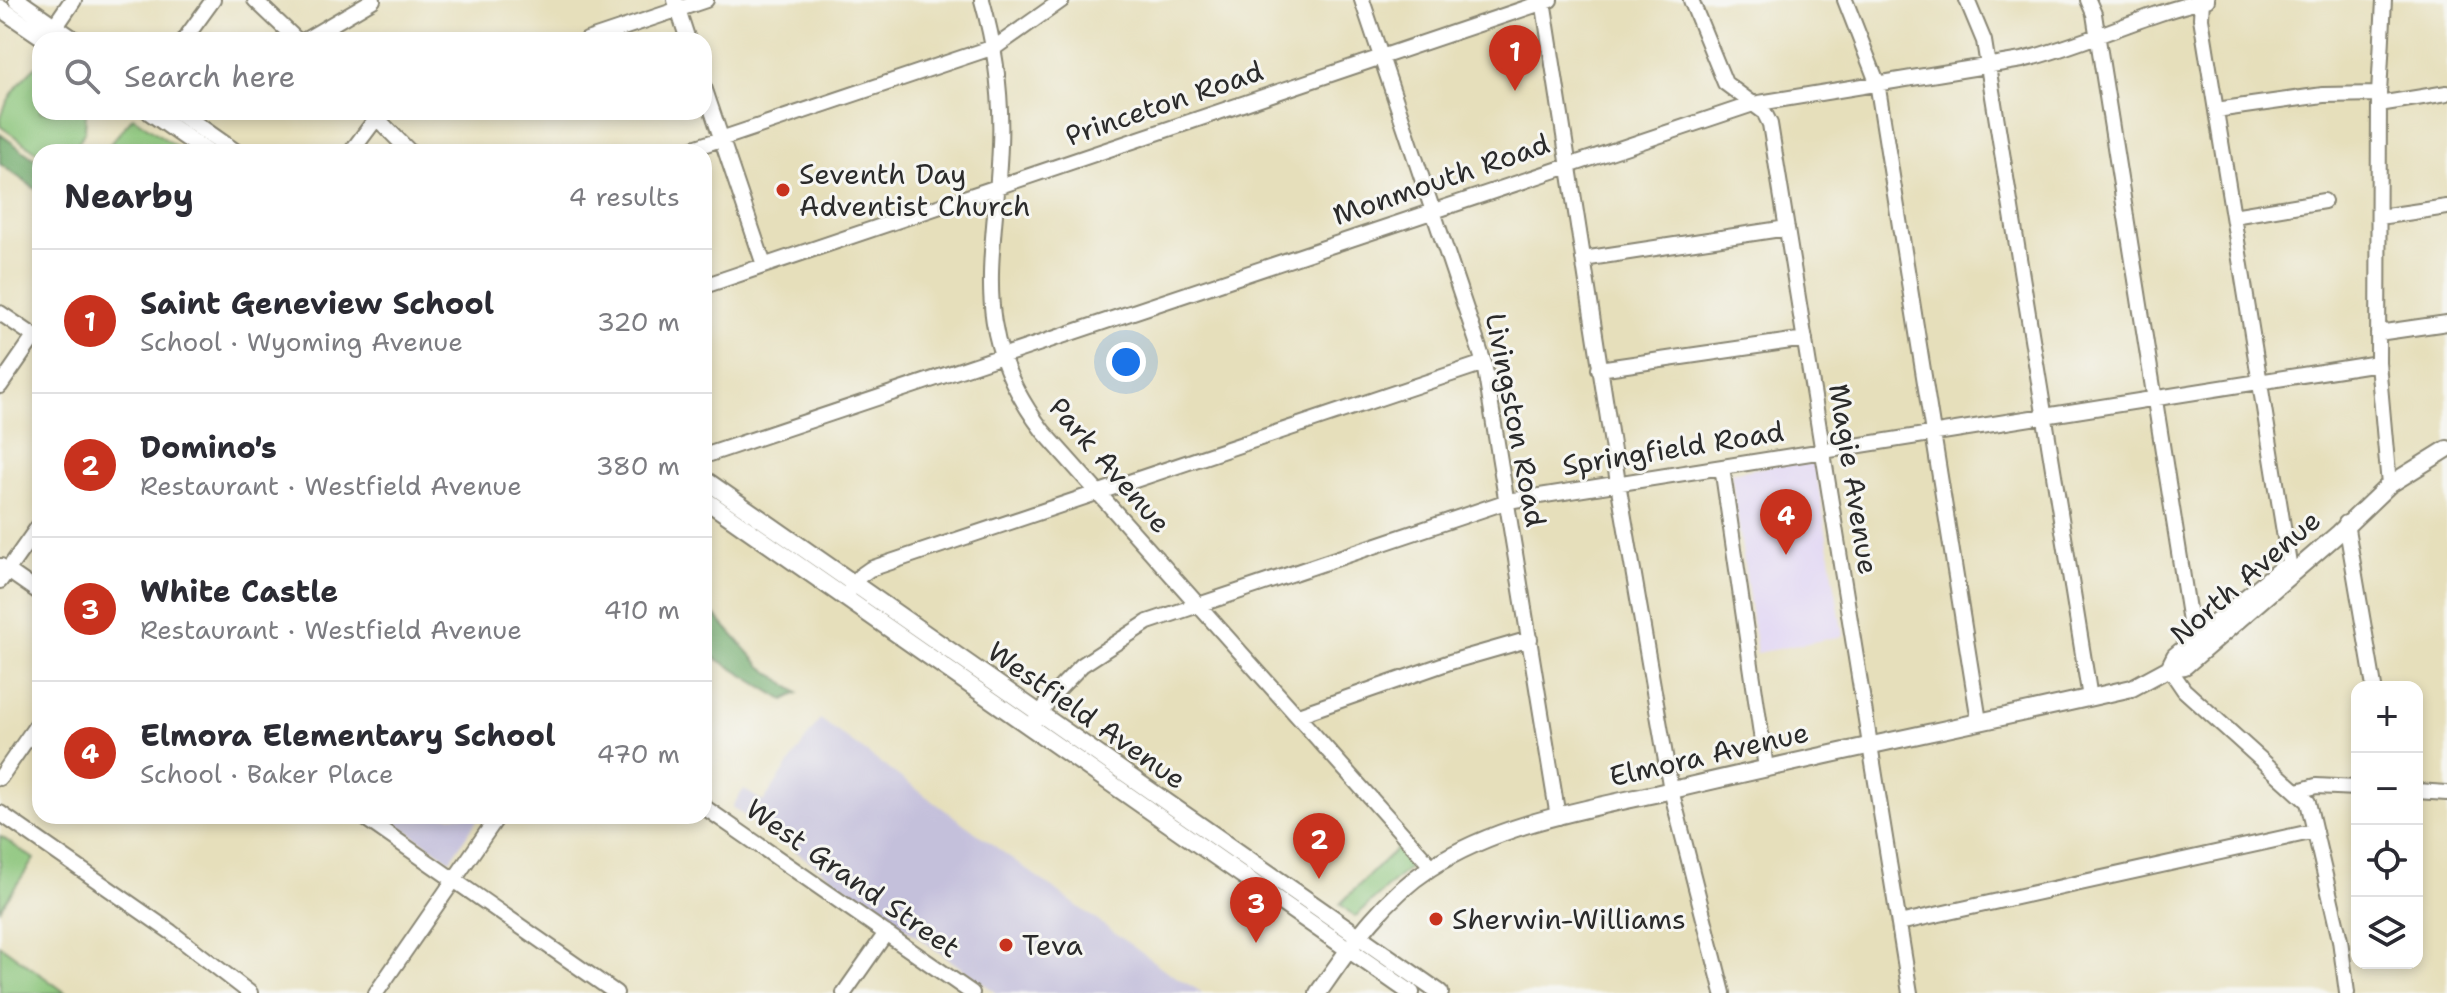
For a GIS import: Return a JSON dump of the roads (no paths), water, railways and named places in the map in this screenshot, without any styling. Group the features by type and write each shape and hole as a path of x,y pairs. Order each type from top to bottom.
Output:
{"main road":[{"path":"17,0 46,32"},
{"path":"51,32 73,0"},
{"path":"0,8 44,32"},
{"path":"161,120 196,144"},
{"path":"189,120 224,144"},
{"name":"North Avenue","path":"2169,668 2185,666 2339,533 2389,485 2447,449"},
{"name":"Westfield Avenue","path":"712,485 850,591 1354,942 1440,993"},
{"name":"Westfield Avenue","path":"712,504 850,591"},
{"name":"North Avenue","path":"2169,668 2175,656 2334,524 2346,523"},
{"name":"Elmora Avenue","path":"1318,993 1354,942 1387,903 1432,867 1490,838 1558,817 1671,790 2132,688 2169,668"},
{"name":"Westfield Avenue","path":"1354,942 1411,993"}],"street":[{"path":"190,32 213,0"},
{"path":"255,0 289,32"},
{"path":"319,32 373,0"},
{"path":"607,32 676,5 706,0"},
{"name":"Park Avenue","path":"982,0 993,48 1000,124 988,283 990,307 1002,355 1028,410 1432,867"},
{"path":"706,144 993,48 1062,0"},
{"name":"Livingston Road","path":"1362,0 1484,363 1558,817"},
{"name":"Magie Avenue","path":"1691,0 1725,83 1753,104 1770,124 1910,993"},
{"path":"1845,0 1877,82 1979,721"},
{"path":"1967,0 1984,41 2090,698"},
{"path":"2088,0 2193,641"},
{"path":"2204,0 2201,18 2257,382 2289,563"},
{"name":"Monmouth Road","path":"712,453 1568,163 1753,104 2047,54 2170,7 2204,0"},
{"path":"2384,0 2379,99 2378,363 2389,485"},
{"path":"1546,1 1599,369 1671,790 1723,993"},
{"name":"Princeton Road","path":"712,283 1546,1"},
{"path":"676,5 685,32"},
{"path":"2216,110 2323,95 2379,99 2447,93"},
{"path":"712,111 764,265"},
{"path":"356,144 372,120"},
{"path":"381,120 403,144"},
{"path":"2233,216 2324,201"},
{"path":"2379,217 2447,207"},
{"path":"1583,259 1787,228"},
{"path":"0,313 32,335"},
{"path":"2378,333 2447,323"},
{"path":"1599,369 1805,339"},
{"path":"0,386 32,345"},
{"path":"850,591 870,569 1484,363"},
{"name":"Springfield Road","path":"1035,720 1063,684 1113,643 1148,622 1508,501 2378,363"},
{"path":"1722,467 1766,768"},
{"path":"2346,523 2373,681"},
{"path":"32,534 2,572 32,589"},
{"path":"1298,715 1450,662 1530,639"},
{"path":"2169,668 2195,701 2308,802 2340,940 2347,993"},
{"path":"0,778 32,732"},
{"path":"2298,791 2316,786 2351,788"},
{"path":"2423,791 2447,793"},
{"path":"0,813 171,932 250,993"},
{"name":"West Grand Street","path":"712,813 972,993"},
{"path":"374,824 616,993"},
{"path":"376,993 492,824"},
{"path":"1899,923 2315,831"},
{"path":"844,993 886,933"}],"place":[{"name":"Saint Geneview School","path":"1515,91"},
{"name":"Seventh Day Adventist Church","path":"783,190"},
{"name":"Elmora Elementary School","path":"1786,555"},
{"name":"Domino's","path":"1319,879"},
{"name":"Sherwin-Williams","path":"1436,919"},
{"name":"White Castle","path":"1256,943"},
{"name":"Teva","path":"1006,945"}]}
